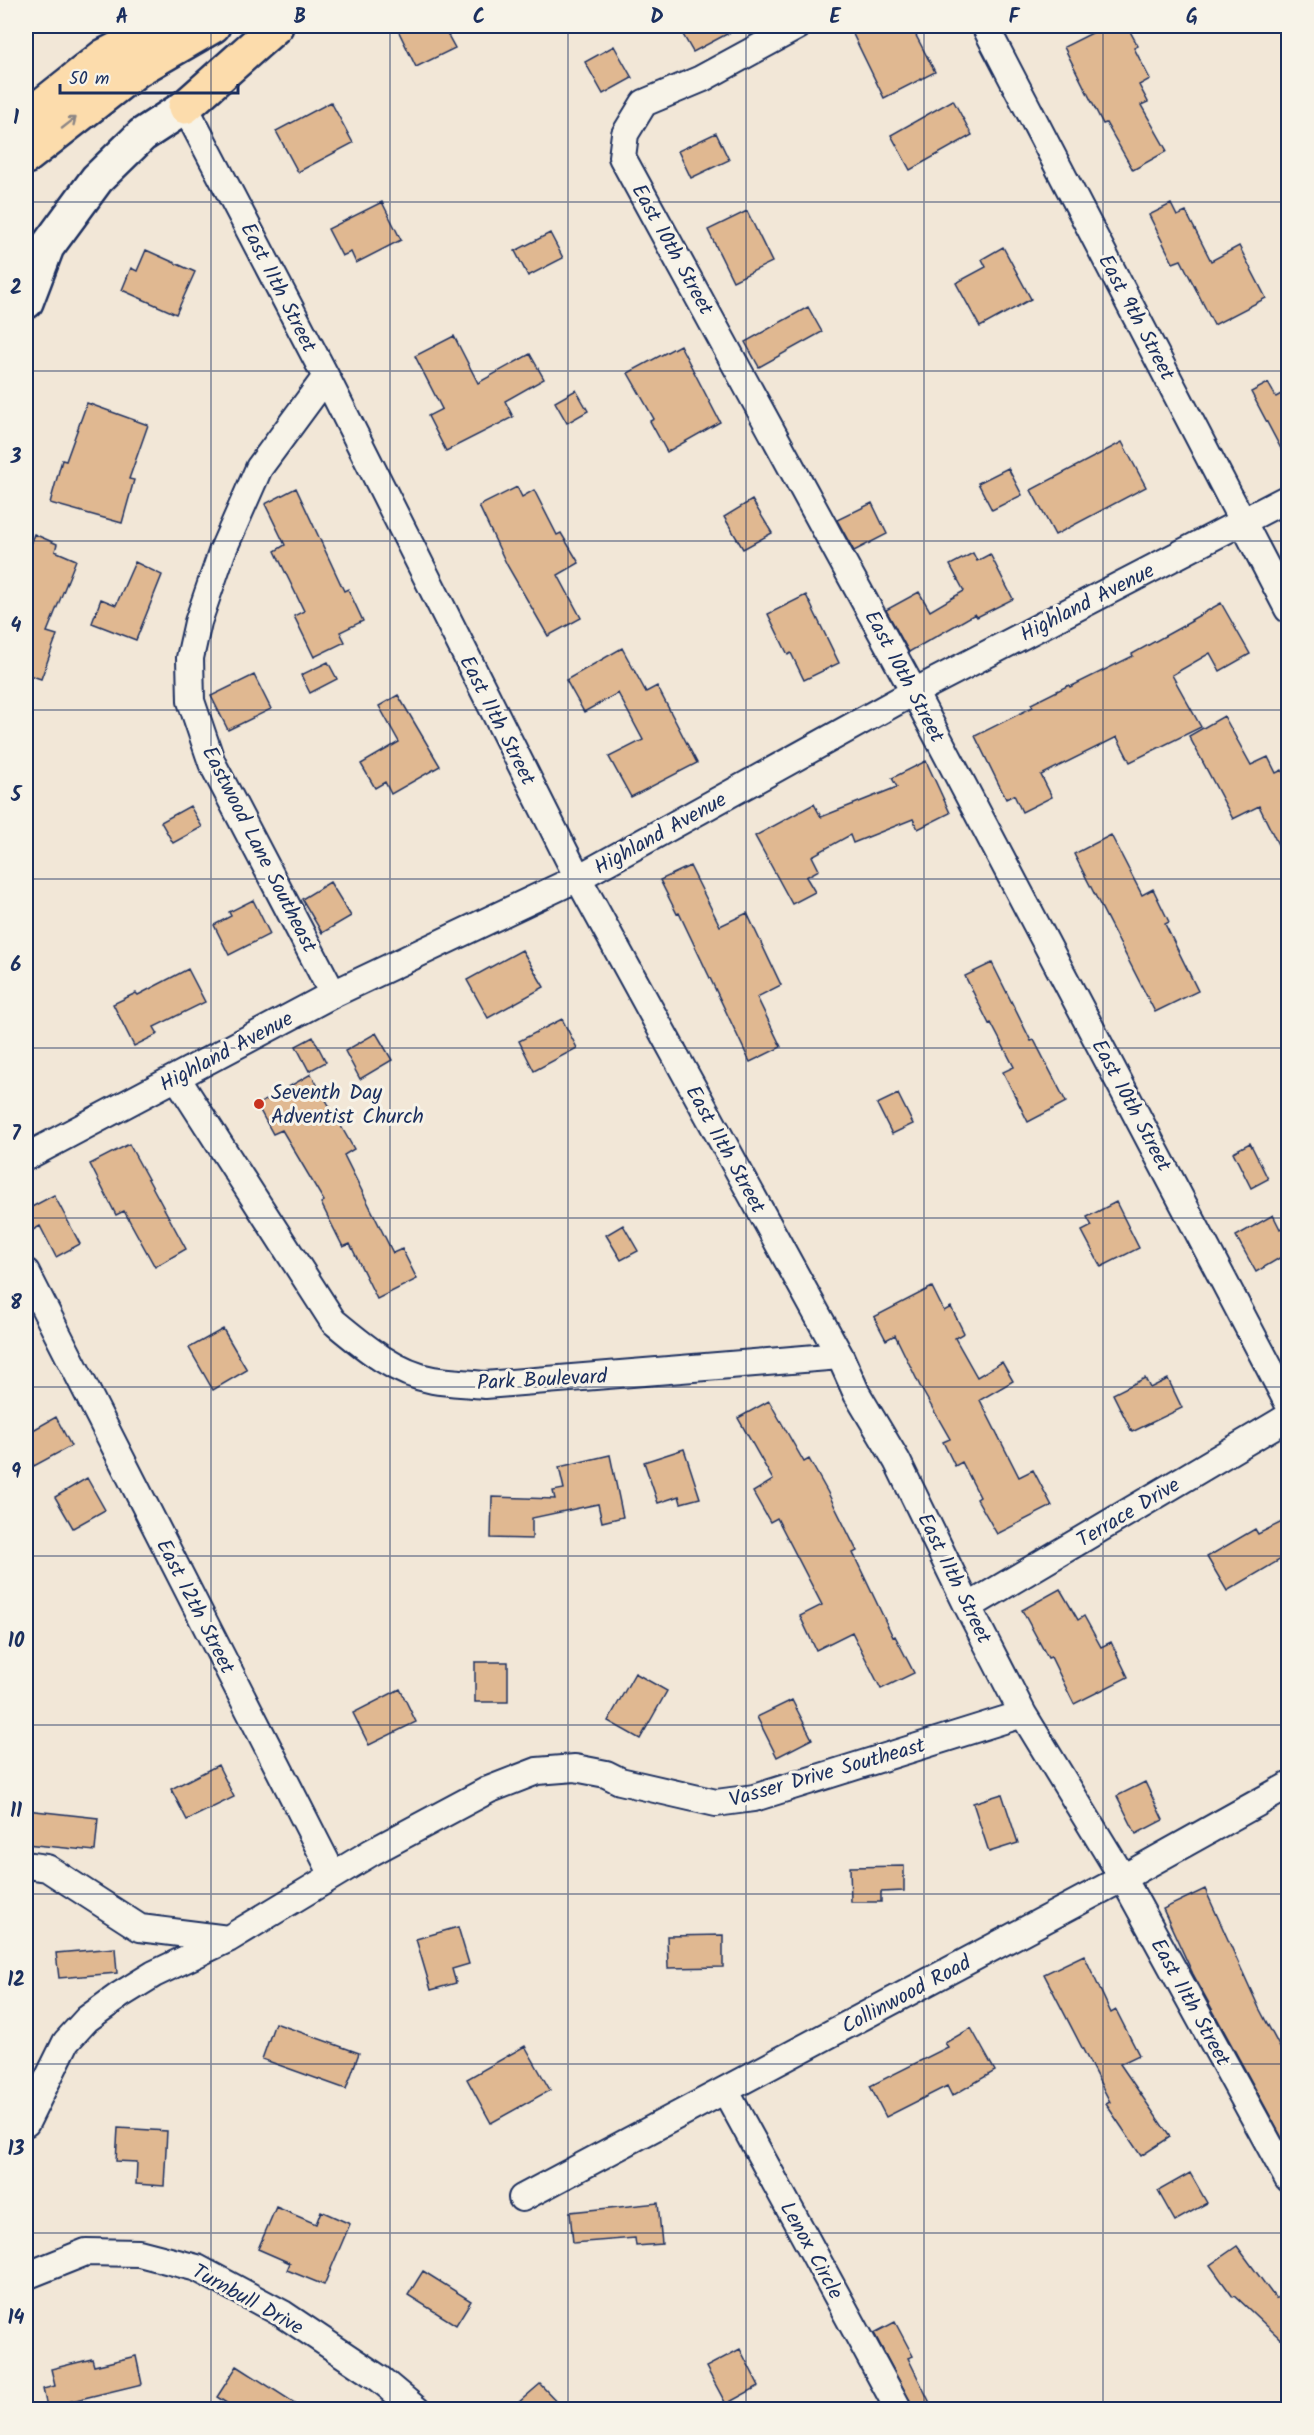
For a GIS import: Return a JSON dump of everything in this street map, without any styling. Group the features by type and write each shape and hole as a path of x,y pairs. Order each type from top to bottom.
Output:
{"main road":[{"path":"26,118 104,56 163,26"},
{"path":"26,157 137,70 213,26"},
{"path":"26,302 47,247 97,179 142,135 185,107 276,26"}],"street":[{"name":"East 10th Street","path":"798,26 701,79 644,103 625,134 622,157 914,692 1288,1403"},
{"name":"East 9th Street","path":"985,26 1288,609"},
{"name":"East 11th Street","path":"185,107 326,377 578,878 840,1356 857,1394 897,1461 1023,1714 1123,1878 1288,2180"},
{"name":"Eastwood Lane Southeast","path":"326,377 259,468 222,552 198,622 190,658 191,701 212,763 333,994"},
{"name":"Highland Avenue","path":"26,1157 333,994 578,878 914,692 1288,498"},
{"name":"Park Boulevard","path":"177,1078 333,1321 366,1349 397,1367 431,1380 485,1385 840,1356"},
{"name":"East 12th Street","path":"26,1272 333,1875"},
{"name":"Terrace Drive","path":"968,1607 1288,1417"},
{"name":"Vasser Drive Southeast","path":"333,1875 488,1790 537,1771 575,1768 716,1803 754,1798 1023,1714"},
{"name":"Collinwood Road","path":"522,2198 1123,1878 1288,1786"},
{"path":"26,1865 47,1868 140,1928 228,1939"},
{"path":"26,2123 66,2042 87,2019 154,1974 228,1939 333,1875"},
{"name":"Lenox Circle","path":"725,2090 899,2409"},
{"name":"Turnbull Drive","path":"26,2276 86,2252 139,2253 197,2268 282,2314 380,2379 417,2409"}],"building":[{"path":"396,26 443,26 455,48 416,67"},
{"path":"678,26 742,26 693,52"},
{"path":"849,26 911,26 935,72 884,98"},
{"path":"1106,26 1127,26 1138,46 1134,48 1150,79 1139,85 1148,102 1141,105 1167,151 1133,170 1106,123 1103,124 1064,47"},
{"path":"614,46 632,78 603,94 585,62"},
{"path":"953,100 972,135 910,170 891,135"},
{"path":"331,102 353,143 298,172 276,131"},
{"path":"716,133 729,160 691,178 678,151"},
{"path":"382,202 401,240 356,263 351,252 342,256 328,229"},
{"path":"1171,204 1177,216 1186,212 1211,261 1239,246 1266,298 1214,325 1181,260 1173,263 1149,215"},
{"path":"747,211 772,262 733,281 708,230"},
{"path":"550,233 563,258 528,276 515,251"},
{"path":"1003,247 1031,299 980,327 956,283 986,267 982,259"},
{"path":"146,250 195,272 176,314 122,290 131,268 137,271"},
{"path":"808,307 822,332 759,367 745,342"},
{"path":"454,336 478,383 530,354 544,379 505,401 513,417 446,451 428,416 442,409 415,356"},
{"path":"680,345 720,422 667,452 650,421 654,419 628,373"},
{"path":"1268,383 1276,397 1288,390 1288,462 1251,392"},
{"path":"576,390 588,411 567,423 555,402"},
{"path":"87,403 148,425 129,479 134,480 122,523 50,503 62,460 66,461"},
{"path":"1122,442 1146,487 1055,535 1031,490"},
{"path":"1008,468 1022,495 992,510 978,483"},
{"path":"517,487 522,497 534,490 557,535 561,533 579,563 558,575 581,618 548,636 507,565 479,506"},
{"path":"296,488 344,591 348,589 363,621 340,632 345,642 314,657 294,616 304,611 275,551 285,545 265,504"},
{"path":"752,500 772,533 743,549 724,517"},
{"path":"872,503 887,534 854,551 837,520"},
{"path":"34,534 57,544 55,551 76,560 47,632 57,635 41,679 26,674 26,556"},
{"path":"973,553 977,561 990,554 1013,599 977,617 975,614 909,652 886,610 919,592 930,611 964,591 950,565"},
{"path":"135,562 162,575 136,640 92,623 101,599 116,605"},
{"path":"806,595 839,663 804,680 791,653 788,655 768,614"},
{"path":"1221,603 1250,654 1220,671 1210,653 1172,675 1201,727 1130,762 1117,737 1041,775 1052,797 1022,812 1014,795 1006,799 975,736 1033,707 1031,704 1133,656 1132,654"},
{"path":"622,648 646,692 657,686 697,763 631,797 609,757 643,740 618,693 584,712 566,680"},
{"path":"328,662 337,679 310,693 301,675"},
{"path":"254,675 271,709 228,730 211,696"},
{"path":"398,695 440,766 391,794 385,782 375,788 361,764 399,742 379,706"},
{"path":"1224,716 1251,765 1268,757 1276,773 1282,770 1288,783 1288,865 1259,806 1233,819 1189,736"},
{"path":"926,761 950,813 918,829 913,819 853,843 850,835 812,856 819,870 806,877 815,892 792,904 755,836 814,804 821,817 897,787 892,778"},
{"path":"190,806 202,827 173,843 161,822"},
{"path":"1111,835 1142,895 1153,889 1169,922 1165,924 1198,991 1155,1012 1074,854"},
{"path":"690,866 720,926 747,913 781,985 757,997 781,1047 750,1062 679,913 677,914 660,880"},
{"path":"330,882 351,916 322,933 302,899"},
{"path":"253,900 270,934 229,955 214,925 231,916 229,912"},
{"path":"522,950 544,987 488,1018 467,980"},
{"path":"992,963 1031,1041 1034,1040 1066,1102 1028,1122 1003,1072 1014,1067 965,976"},
{"path":"188,969 205,1002 154,1027 158,1034 134,1046 113,1004 136,993 138,995"},
{"path":"562,1019 577,1048 534,1071 519,1041"},
{"path":"376,1033 392,1060 360,1079 345,1051"},
{"path":"313,1037 326,1062 309,1071 296,1046"},
{"path":"311,1074 354,1149 344,1155 393,1253 402,1249 417,1279 377,1299 350,1244 343,1247 321,1203 324,1201 282,1130 273,1134 257,1105"},
{"path":"898,1094 913,1124 892,1134 877,1104"},
{"path":"1250,1143 1268,1179 1251,1188 1233,1152"},
{"path":"129,1144 186,1249 155,1267 124,1211 116,1215 90,1164"},
{"path":"54,1195 80,1244 56,1257 40,1226 33,1230 26,1216 26,1210"},
{"path":"1116,1202 1139,1248 1101,1267 1082,1231 1092,1226 1087,1217"},
{"path":"1273,1215 1280,1229 1288,1224 1288,1253 1256,1272 1236,1236"},
{"path":"623,1225 638,1251 621,1260 606,1235"},
{"path":"932,1287 944,1311 951,1307 964,1333 955,1338 977,1377 1002,1362 1013,1381 980,1400 1019,1477 1033,1470 1052,1506 997,1534 977,1499 980,1497 962,1462 955,1466 943,1442 950,1439 895,1335 886,1340 874,1317"},
{"path":"223,1329 247,1370 213,1390 189,1348"},
{"path":"1145,1378 1150,1388 1168,1379 1182,1408 1132,1432 1113,1394"},
{"path":"769,1401 804,1462 809,1459 827,1491 857,1551 853,1553 893,1637 895,1636 914,1673 881,1689 852,1632 816,1650 800,1616 822,1605 777,1518 770,1522 753,1492 773,1480 738,1418"},
{"path":"56,1417 71,1446 34,1466 26,1450 26,1434"},
{"path":"684,1449 700,1498 681,1503 679,1496 658,1503 644,1462"},
{"path":"610,1455 623,1517 602,1522 598,1504 532,1518 532,1539 491,1538 492,1497 555,1499 553,1491 564,1489 559,1467"},
{"path":"87,1478 105,1510 73,1528 55,1497"},
{"path":"1288,1519 1288,1555 1227,1591 1207,1557 1255,1529 1258,1534"},
{"path":"1060,1589 1078,1620 1084,1616 1101,1647 1111,1642 1128,1677 1074,1704 1051,1657 1048,1658 1022,1610"},
{"path":"475,1662 508,1662 508,1702 475,1702"},
{"path":"635,1673 667,1691 640,1739 608,1721"},
{"path":"400,1689 416,1722 369,1745 353,1713"},
{"path":"792,1700 812,1739 777,1757 757,1717"},
{"path":"218,1765 234,1797 187,1820 171,1789"},
{"path":"1145,1782 1163,1820 1136,1834 1117,1796"},
{"path":"1002,1794 1018,1843 989,1852 973,1803"},
{"path":"26,1810 98,1818 95,1851 26,1844"},
{"path":"904,1866 904,1891 881,1892 881,1902 851,1902 850,1867"},
{"path":"1205,1889 1259,2008 1288,2063 1288,2149 1193,1974 1163,1909"},
{"path":"458,1927 469,1964 452,1969 456,1983 431,1990 416,1939"},
{"path":"723,1935 723,1967 668,1968 667,1936"},
{"path":"115,1948 117,1973 59,1978 56,1953"},
{"path":"1084,1955 1111,2013 1116,2010 1139,2055 1120,2064 1170,2137 1141,2156 1106,2104 1110,2102 1044,1974"},
{"path":"275,2023 359,2053 346,2089 262,2059"},
{"path":"971,2028 995,2071 952,2096 947,2086 886,2117 870,2086 948,2047 945,2043"},
{"path":"525,2046 550,2090 491,2123 467,2079"},
{"path":"118,2128 167,2131 164,2186 136,2184 137,2162 116,2161"},
{"path":"1190,2173 1207,2203 1175,2221 1158,2191"},
{"path":"658,2203 662,2244 636,2246 635,2238 573,2243 570,2212"},
{"path":"276,2207 316,2224 321,2211 350,2224 324,2285 287,2270 290,2263 258,2249"},
{"path":"1237,2246 1276,2299 1288,2286 1288,2346 1235,2296 1233,2297 1210,2265"},
{"path":"423,2271 471,2301 456,2325 408,2295"},
{"path":"895,2322 913,2356 908,2358 933,2409 914,2409 874,2333"},
{"path":"740,2349 759,2386 726,2404 706,2367"},
{"path":"136,2356 142,2384 47,2407 43,2389 55,2386 51,2369 92,2359 94,2366"},
{"path":"237,2366 304,2409 236,2409 217,2397"},
{"path":"540,2384 564,2409 511,2409"}],"place":[{"name":"Seventh Day Adventist Church","path":"259,1104"}]}
